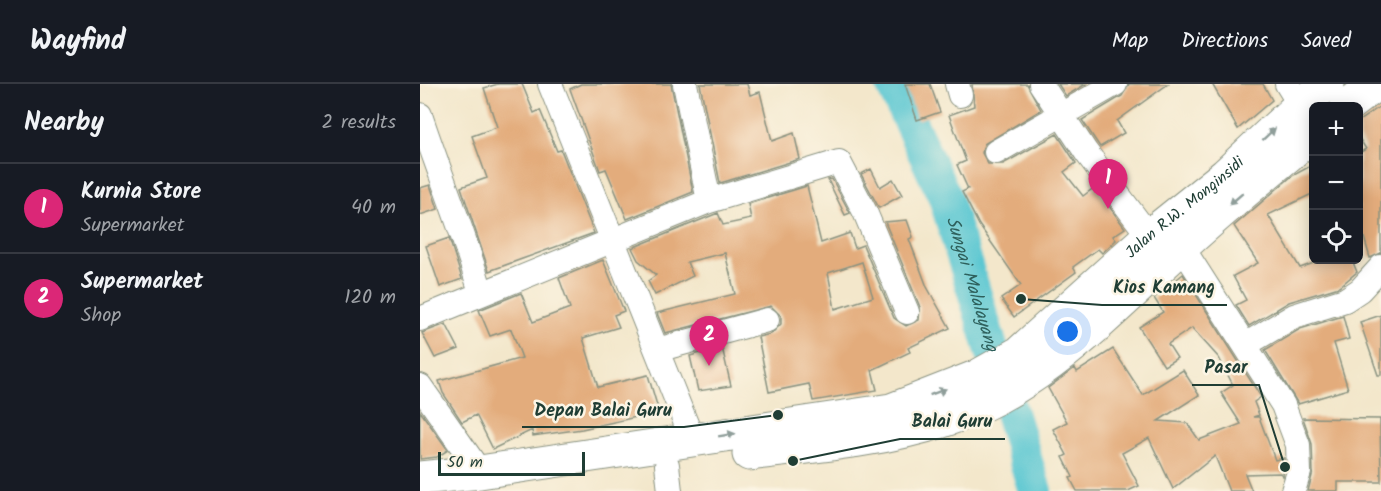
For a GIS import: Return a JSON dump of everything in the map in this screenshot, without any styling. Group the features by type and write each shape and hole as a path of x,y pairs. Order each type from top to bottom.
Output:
{"highway":[{"name":"Jalan R.W. Monginsidi","path":"1025,366 1149,236 1225,175 1294,95 1350,91"},
{"name":"Jalan R.W. Monginsidi","path":"420,478 486,481 668,478 872,438 942,421 983,389 1095,327 1182,247 1309,138"},
{"name":"Jalan R.W. Monginsidi","path":"486,481 693,441 891,410 983,389"}],"street":[{"path":"550,84 693,441"},
{"path":"685,84 709,201"},
{"path":"1041,84 1060,116 1149,236"},
{"path":"996,152 1115,84"},
{"path":"420,115 430,182 467,245 481,293"},
{"path":"420,319 709,201 839,162 865,212 907,312"},
{"path":"1182,247 1283,405 1294,430 1300,463 1293,491"},
{"path":"1245,345 1294,316 1345,300 1360,290 1381,267"},
{"path":"657,350 767,320"},
{"path":"420,386 486,481"}],"building":[{"path":"498,84 522,84 534,113 540,110 557,151 561,150 594,233 489,271 461,187 487,178 472,136 497,127 484,88"},
{"path":"581,84 671,84 693,192 627,219 606,169 600,171 570,89"},
{"path":"700,84 747,84 750,95 760,92 772,141 794,133 800,159 720,183"},
{"path":"905,84 930,84 940,112 917,120"},
{"path":"972,84 1027,84 1041,110 984,144 982,153 988,164 1003,164 1057,134 1076,163 1064,172 1083,196 1095,187 1125,228 1113,236 1116,240 1102,253 1098,249 1073,267 1076,272 1014,317 1001,299 1021,285 979,225 962,192 968,189 957,165 966,161 949,115 974,106"},
{"path":"1058,84 1086,84 1066,96"},
{"path":"1129,84 1168,84 1117,121 1124,133 1100,147 1082,120 1122,96"},
{"path":"1212,84 1263,84 1272,100 1238,129"},
{"path":"1381,106 1381,253 1370,258 1363,234 1363,151 1366,149 1363,144 1363,118"},
{"path":"1309,167 1309,195 1268,215 1300,268 1311,264 1354,264 1357,272 1339,287 1289,302 1249,326 1236,305 1246,300 1233,276 1258,263 1234,226 1292,176"},
{"path":"871,169 880,187 893,179 902,195 879,208 861,174"},
{"path":"832,179 850,213 845,215 828,180"},
{"path":"430,185 438,209 420,215 420,188"},
{"path":"807,186 821,243 850,233 855,248 863,245 894,318 906,326 919,320 920,307 885,222 907,220 913,237 909,239 927,287 950,328 908,348 910,352 872,370 877,390 813,401 809,384 769,392 758,337 771,334 781,324 781,316 771,306 665,333 657,313 735,294 725,253 687,262 693,276 655,295 648,281 656,275 638,260 632,248 718,213 723,225 751,219 748,204","holes":["862,262 873,297 835,309 828,273"]},
{"path":"449,238 462,279 440,287 426,246"},
{"path":"603,260 624,311 614,315 619,327 583,338 598,387 648,375 659,412 582,429 533,436 532,430 493,449 476,415 462,422 443,393 439,381 522,358 511,329 490,336 479,310 521,293 533,322 570,308 559,278"},
{"path":"1183,274 1261,397 1254,402 1259,415 1253,417 1259,417 1275,460 1284,458 1283,476 1280,473 1245,474 1252,491 1229,491 1215,456 1173,489 1149,438 1122,453 1139,486 1128,491 1077,491 1063,457 1067,455 1053,429 1067,422 1048,388 1075,368 1077,372 1113,349 1143,395 1183,370 1199,395 1158,421 1187,423 1199,440 1241,424 1221,393 1233,385 1219,358 1192,328 1168,344 1177,358 1164,366 1139,327 1163,312 1154,298"},
{"path":"1381,315 1381,375 1378,375 1360,322"},
{"path":"1343,316 1349,339 1334,343 1348,389 1298,404 1265,350 1300,329"},
{"path":"446,324 459,349 435,358 422,333"},
{"path":"722,347 731,386 698,391 690,356"},
{"path":"420,411 448,450 437,457 420,459"},
{"path":"1303,418 1380,419 1381,482 1338,482 1338,491 1308,491 1313,472 1312,444"}],"waterway":[{"name":"Sungai Malalayang","path":"892,84 945,197 1035,491"}],"place":[{"name":"Kurnia Store","path":"1108,209"},
{"name":"Kios Kamang","path":"1021,299"},
{"name":"Supermarket","path":"709,366"},
{"name":"Depan Balai Guru","path":"778,415"},
{"name":"Balai Guru","path":"793,461"},
{"name":"Pasar","path":"1285,467"}]}
